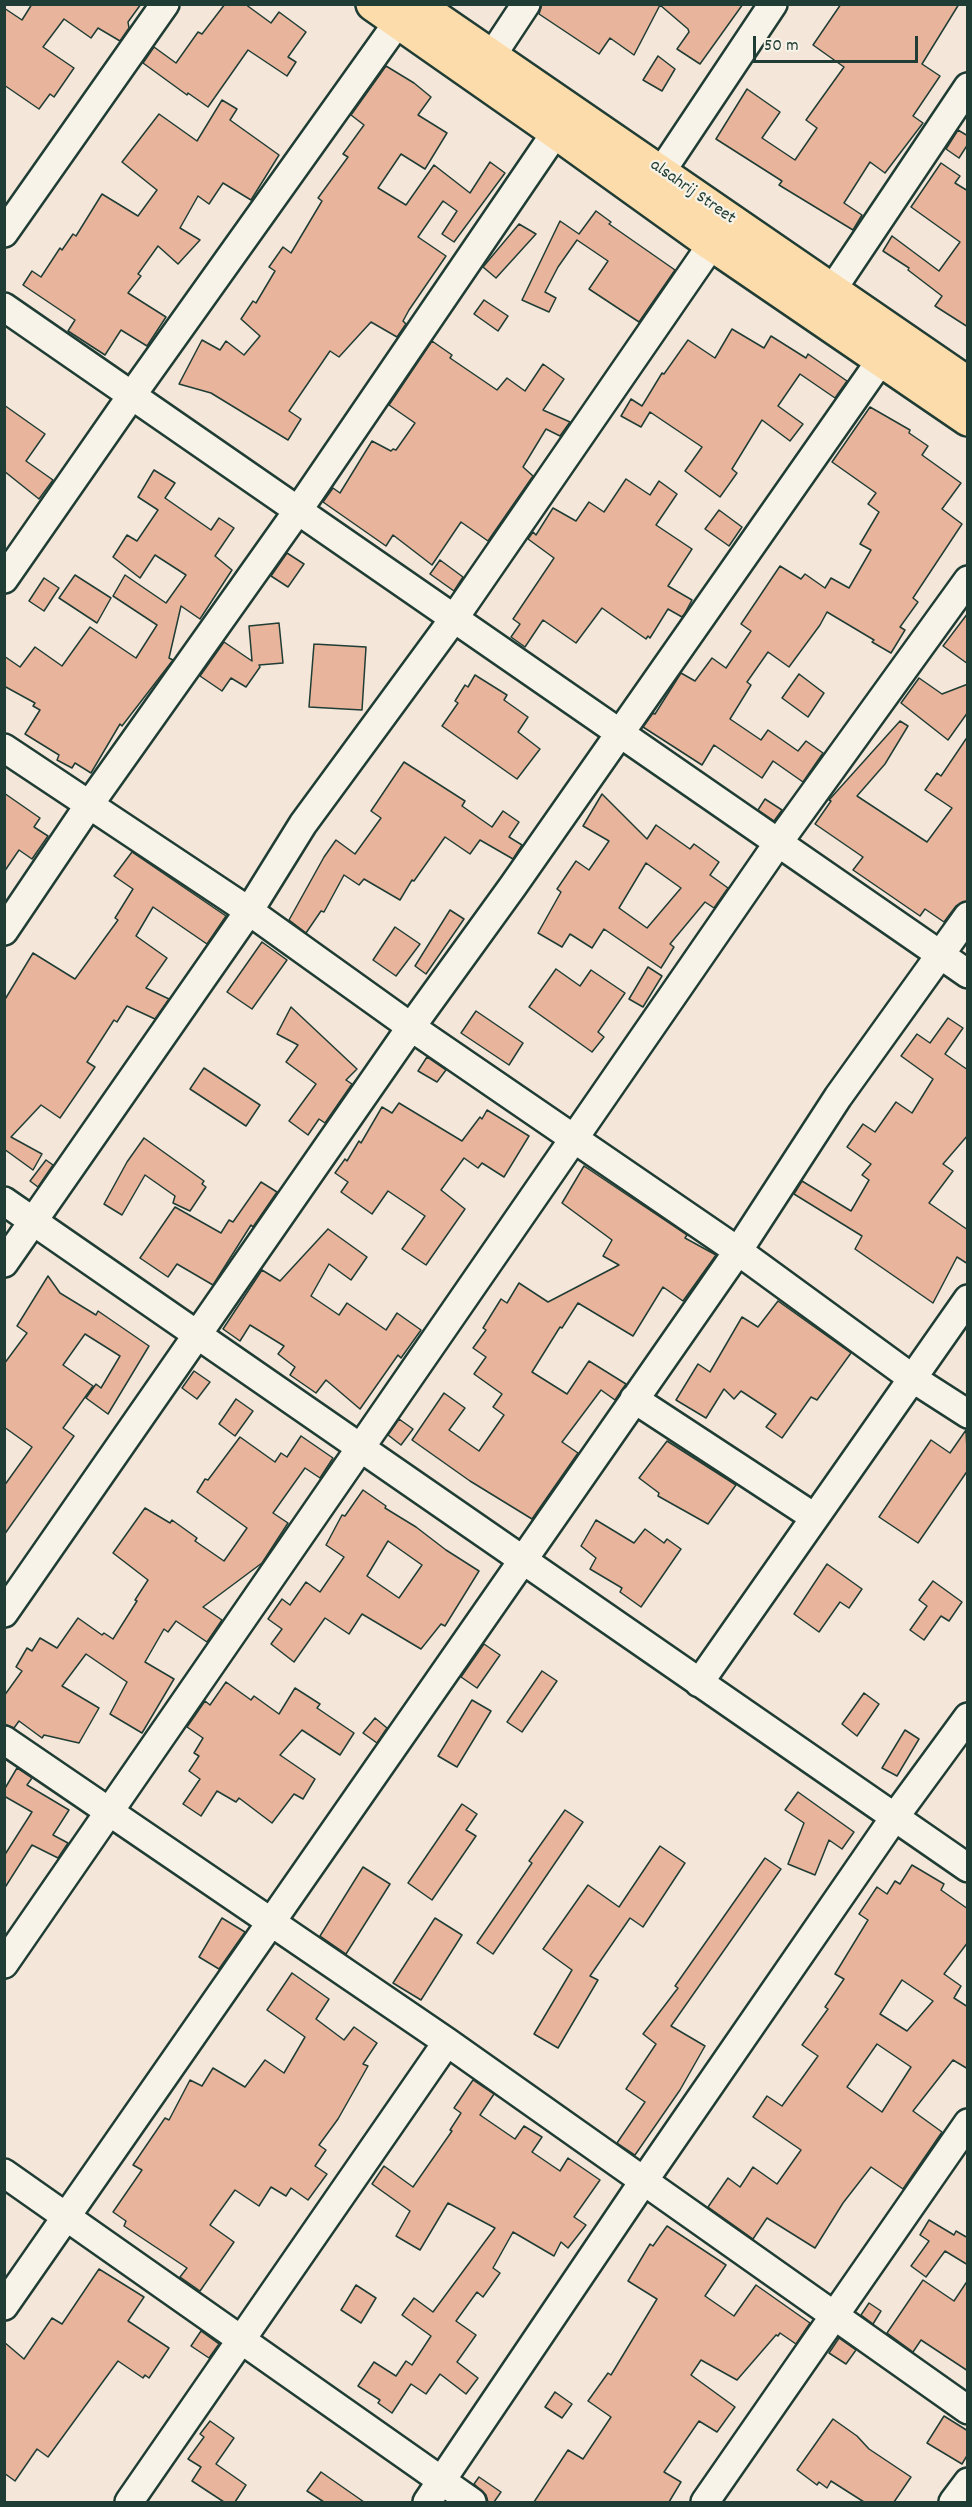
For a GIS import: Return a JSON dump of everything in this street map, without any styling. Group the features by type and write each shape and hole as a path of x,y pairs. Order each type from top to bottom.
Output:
{"main road":[{"name":"alsahrij Street","path":"395,10 491,57 968,384"},
{"path":"395,10 556,132 712,244 968,419"}],"street":[{"path":"4,233 165,4"},
{"path":"491,57 526,4"},
{"path":"661,172 773,4"},
{"path":"4,579 395,10"},
{"path":"832,290 968,87"},
{"path":"4,931 88,806 299,509 556,132"},
{"path":"4,1263 249,911 303,824 454,616 712,244"},
{"path":"4,307 454,616 620,734 968,974"},
{"path":"4,1613 411,1027 620,734 881,360"},
{"path":"4,1965 778,843 968,580"},
{"path":"4,748 249,911 411,1027 738,1251 912,1378 968,1414"},
{"path":"4,2306 738,1251 838,1097 968,916"},
{"path":"4,1201 968,1868"},
{"path":"699,1683 968,1299"},
{"path":"634,1399 814,1517"},
{"path":"434,2492 643,2182 894,1818 968,1717"},
{"path":"4,1740 447,2042 968,2410"},
{"path":"129,2502 447,2042"},
{"path":"705,2502 968,2123"},
{"path":"4,2173 241,2339 434,2492 472,2502"},
{"path":"953,2502 968,2482"}],"building":[{"path":"32,4 141,4 128,22 129,28 120,41 98,28 91,38 64,19 43,47 74,68 54,97 50,94 39,109 4,85 4,8 22,20"},
{"path":"225,4 245,4 271,23 279,12 306,32 288,57 296,62 287,76 248,50 208,107 188,93 187,95 143,63 154,47 176,63 198,32 202,34"},
{"path":"542,4 743,4 700,64 677,49 689,32 688,29 660,5 634,55 610,38 599,54 539,14"},
{"path":"841,4 959,4 922,64 940,76 913,116 923,123 885,173 870,162 844,203 862,215 853,230 779,185 782,181 716,139 747,89 780,112 762,138 795,160 817,128 806,120 844,67 813,45"},
{"path":"658,56 675,69 662,91 643,80"},
{"path":"386,66 414,83 431,97 418,115 447,133 425,169 401,154 378,188 406,205 434,165 470,193 490,162 505,173 454,242 442,234 457,211 443,201 418,237 446,256 409,310 403,321 406,324 397,337 371,322 339,357 330,351 289,411 301,419 288,440 211,393 179,384 202,340 220,350 226,341 244,355 260,336 241,319 253,301 256,303 275,271 269,267 283,247 291,253 322,201 318,198 348,157 343,154 364,125 351,115"},
{"path":"222,100 237,109 230,120 279,155 251,200 223,183 209,204 198,196 180,228 200,240 178,264 158,246 138,274 141,276 128,293 166,317 147,346 121,330 105,355 68,331 75,320 23,285 32,271 41,277 60,248 62,250 73,234 76,236 102,194 138,216 157,190 122,162 159,114 197,141"},
{"path":"958,130 968,136 968,144 959,158 946,149"},
{"path":"941,163 960,176 955,183 968,191 968,327 935,306 942,296 908,270 909,268 883,251 892,236 939,271 960,242 911,207"},
{"path":"596,211 611,222 609,224 675,270 639,322 589,289 608,261 577,240 558,267 545,292 556,298 549,312 522,300 560,221 579,234"},
{"path":"519,224 536,234 496,278 483,267"},
{"path":"484,300 508,316 498,331 474,314"},
{"path":"732,329 764,348 771,336 806,358 808,354 847,381 835,398 800,374 778,406 803,424 790,441 762,420 732,469 737,473 720,497 685,471 702,447 650,412 641,427 621,416 631,399 642,406 662,373 664,374 688,340 715,358"},
{"path":"432,341 452,355 450,358 497,390 507,378 525,391 543,364 564,379 543,410 570,422 560,436 546,429 523,467 533,476 488,541 461,522 432,565 393,535 386,546 323,502 333,488 340,493 372,441 391,451 396,450 415,423 389,405"},
{"path":"4,405 45,434 26,461 53,480 39,499 4,471"},
{"path":"870,407 910,430 909,433 928,446 922,455 961,483 942,509 962,524 913,598 918,602 900,627 905,630 891,653 827,612 789,667 768,652 747,682 751,685 730,719 761,740 768,730 798,751 806,741 823,753 803,782 773,761 762,778 714,745 702,765 643,727 653,713 655,714 681,673 695,681 712,658 726,668 751,631 741,624 780,566 801,579 805,574 825,588 831,578 849,588 871,550 860,544 879,512 868,504 876,493 832,462"},
{"path":"154,470 175,483 165,498 211,530 219,518 234,528 215,556 232,570 200,619 181,606 169,658 173,660 122,726 120,724 91,773 75,763 72,768 57,760 59,755 25,734 40,710 33,706 35,703 4,686 4,656 20,667 35,647 62,666 90,627 136,658 157,625 113,596 125,575 166,603 186,575 155,555 140,578 113,557 127,535 137,541 158,510 138,497"},
{"path":"626,479 650,495 659,481 677,494 656,525 692,549 668,586 692,600 685,613 682,617 668,609 650,638 648,636 646,639 602,608 576,643 543,620 525,647 511,637 520,624 513,619 554,558 528,539 533,532 536,535 553,508 576,521 589,502 604,512"},
{"path":"719,510 742,527 729,546 705,529"},
{"path":"287,553 304,564 288,587 271,576"},
{"path":"440,560 463,577 454,591 430,574"},
{"path":"75,575 111,598 97,623 59,598"},
{"path":"44,578 59,588 44,611 29,601"},
{"path":"968,613 968,664 943,646"},
{"path":"279,623 283,663 259,665 260,667 246,687 231,678 222,691 200,676 224,642 252,661 249,626"},
{"path":"314,644 366,647 362,710 309,707"},
{"path":"799,674 824,693 808,717 782,698"},
{"path":"475,675 507,695 504,700 528,717 518,732 540,749 517,779 442,726 458,703 455,701 465,685 468,687"},
{"path":"919,678 942,694 968,684 968,712 948,740 901,703"},
{"path":"900,721 908,726 885,764 857,796 927,842 952,808 925,790 937,773 941,776 968,736 968,901 956,906 944,922 925,909 920,916 853,870 863,857 815,824 831,801 829,800"},
{"path":"404,762 465,801 462,806 492,827 503,811 519,822 509,837 522,845 513,859 480,840 470,854 445,837 414,881 412,880 400,900 364,879 359,885 344,875 324,912 321,911 306,933 289,920 324,857 336,840 355,854 381,818 371,811"},
{"path":"4,793 40,818 34,827 48,836 32,859 19,850 4,872"},
{"path":"602,794 647,839 656,825 690,849 694,844 719,862 710,875 728,888 714,908 705,902 670,944 674,947 661,968 604,929 592,948 570,934 562,947 538,933 561,892 557,889 576,861 589,870 609,841 583,826","holes":["646,863 681,888 647,928 619,908"]},
{"path":"765,799 782,810 774,821 758,810"},
{"path":"132,852 226,916 207,944 153,907 136,936 167,958 146,988 169,999 155,1019 127,1006 117,1022 114,1020 87,1062 95,1067 60,1118 41,1105 11,1137 42,1154 33,1170 4,1149 4,1001 33,953 75,979 118,920 115,918 133,889 114,876"},
{"path":"450,910 464,919 426,974 415,966"},
{"path":"395,927 420,944 396,976 373,960"},
{"path":"262,942 287,960 252,1009 227,992"},
{"path":"648,967 662,976 643,1007 629,999"},
{"path":"556,969 580,986 591,970 625,993 598,1032 604,1037 592,1052 529,1007"},
{"path":"291,1007 357,1069 346,1080 352,1084 325,1123 319,1119 308,1135 289,1121 316,1084 286,1062 298,1045 277,1034"},
{"path":"476,1011 523,1043 509,1065 461,1033"},
{"path":"948,1018 963,1028 945,1054 968,1070 968,1135 943,1164 953,1171 929,1203 968,1230 968,1264 957,1257 933,1303 855,1249 862,1236 794,1194 802,1181 851,1211 869,1180 862,1175 871,1164 847,1147 863,1124 875,1132 896,1102 912,1113 933,1079 901,1056 917,1034 930,1043"},
{"path":"427,1057 446,1070 437,1082 418,1071"},
{"path":"204,1068 260,1105 246,1126 190,1089"},
{"path":"399,1103 462,1141 487,1110 529,1136 504,1177 482,1163 478,1168 464,1158 441,1190 465,1209 426,1265 402,1249 425,1216 388,1191 372,1214 341,1192 348,1182 335,1173 345,1159 347,1161 359,1141 361,1143 382,1107 392,1113"},
{"path":"144,1138 204,1181 202,1184 206,1187 190,1211 173,1203 175,1196 145,1175 122,1215 104,1204 127,1162"},
{"path":"46,1160 53,1165 38,1187 30,1181"},
{"path":"584,1166 687,1235 685,1238 716,1255 683,1301 663,1287 633,1336 578,1303 562,1328 560,1327 532,1372 567,1394 589,1361 626,1384 615,1400 601,1390 562,1442 578,1453 532,1519 470,1481 412,1440 444,1393 465,1408 449,1430 479,1451 504,1415 493,1407 502,1394 474,1374 486,1357 473,1348 486,1330 483,1328 501,1299 507,1303 519,1283 548,1302 619,1265 603,1256 612,1240 562,1203"},
{"path":"261,1182 277,1192 253,1227 251,1225 213,1285 177,1264 168,1277 140,1258 175,1207 221,1233 229,1220 233,1222"},
{"path":"328,1229 367,1257 351,1280 329,1264 311,1296 339,1315 347,1303 386,1330 397,1313 421,1330 401,1358 398,1355 360,1409 326,1380 316,1393 290,1375 295,1367 278,1354 284,1346 250,1325 240,1341 223,1329 262,1270 280,1281"},
{"path":"48,1276 60,1293 96,1315 98,1311 149,1346 108,1414 86,1398 96,1384 101,1388 120,1356 85,1334 63,1365 93,1386 63,1428 74,1436 4,1535 4,1486 32,1447 4,1427 4,1364 27,1333 17,1326"},
{"path":"778,1301 851,1353 817,1400 811,1397 782,1438 766,1427 776,1414 741,1391 734,1399 724,1389 706,1418 676,1400 698,1364 710,1372 742,1317 758,1327"},
{"path":"194,1371 210,1382 197,1399 182,1388"},
{"path":"236,1399 253,1411 235,1436 219,1424"},
{"path":"399,1419 413,1429 401,1445 388,1435"},
{"path":"966,1430 968,1470 918,1543 879,1517 931,1440 950,1453"},
{"path":"301,1436 333,1458 320,1478 305,1468 273,1513 288,1523 262,1563 203,1607 222,1620 207,1642 176,1621 168,1632 164,1629 145,1662 174,1679 142,1733 110,1714 127,1682 86,1654 62,1686 99,1708 79,1743 44,1735 42,1738 19,1721 14,1728 4,1724 4,1696 22,1671 16,1667 27,1648 32,1651 40,1638 57,1648 78,1618 102,1635 104,1633 113,1639 148,1580 113,1553 145,1508 170,1523 172,1520 197,1538 195,1541 224,1561 247,1528 197,1492 205,1479 208,1480 240,1437 275,1462 281,1453 287,1457"},
{"path":"667,1441 736,1485 708,1524 658,1496 659,1493 639,1478"},
{"path":"363,1490 386,1506 385,1508 479,1571 445,1626 441,1624 421,1649 362,1614 349,1634 325,1618 294,1662 271,1644 282,1629 268,1619 282,1599 290,1605 306,1582 320,1592 344,1557 326,1545 342,1515 345,1516","holes":["388,1541 422,1565 399,1598 367,1576"]},
{"path":"596,1520 634,1543 645,1529 664,1543 667,1539 681,1549 641,1607 620,1592 622,1588 590,1569 596,1558 581,1546"},
{"path":"827,1564 862,1589 849,1608 840,1602 819,1632 794,1614"},
{"path":"933,1581 962,1602 949,1621 941,1616 924,1640 910,1630 927,1606 919,1600"},
{"path":"484,1644 500,1655 477,1688 461,1677"},
{"path":"542,1671 557,1681 522,1732 507,1722"},
{"path":"226,1682 251,1700 254,1696 279,1714 295,1688 320,1704 317,1708 354,1733 340,1755 302,1730 280,1755 315,1779 303,1799 294,1794 272,1823 239,1798 236,1802 217,1791 201,1816 183,1804 200,1779 189,1771 199,1756 194,1753 203,1738 187,1727 205,1701 210,1705"},
{"path":"864,1693 879,1704 857,1736 842,1724"},
{"path":"472,1700 491,1711 457,1767 438,1756"},
{"path":"375,1718 387,1728 377,1743 363,1733"},
{"path":"905,1730 919,1739 897,1776 882,1768"},
{"path":"17,1768 32,1778 27,1785 69,1810 53,1835 68,1843 58,1858 32,1845 4,1889 4,1856 32,1812 4,1796 4,1790"},
{"path":"798,1792 854,1832 842,1849 829,1840 815,1875 788,1864 804,1823 785,1810"},
{"path":"462,1804 477,1814 466,1830 476,1836 432,1900 408,1883"},
{"path":"565,1810 583,1822 493,1954 477,1943 532,1863 529,1861"},
{"path":"660,1846 685,1863 643,1927 630,1918 590,1976 598,1980 558,2048 534,2034 572,1970 543,1949 588,1885 619,1907"},
{"path":"765,1858 781,1869 671,2026 705,2046 680,2090 635,2155 617,2143 645,2102 626,2089 656,2044 643,2034 678,1988 675,1986"},
{"path":"912,1865 944,1884 941,1890 968,1909 968,1942 944,1974 961,1986 954,1998 968,2007 968,2069 953,2060 913,2111 942,2132 903,2189 871,2167 843,2203 815,2248 767,2218 753,2239 708,2207 728,2178 740,2187 753,2167 777,2184 801,2150 753,2117 767,2096 782,2106 818,2056 802,2045 828,2009 825,2007 844,1979 835,1974 868,1920 859,1914 877,1887 887,1894 895,1881 900,1884","holes":["902,1980 933,2001 907,2031 880,2014","877,2044 911,2067 882,2112 847,2087"]},
{"path":"363,1867 390,1884 346,1954 320,1936"},
{"path":"222,1918 245,1932 219,1969 199,1957"},
{"path":"435,1918 462,1935 421,2000 393,1983"},
{"path":"292,1973 329,1999 316,2019 344,2040 354,2027 377,2043 363,2064 368,2066 338,2119 319,2145 326,2150 315,2166 327,2174 308,2200 291,2188 286,2196 271,2187 259,2206 235,2190 210,2225 234,2242 200,2291 180,2277 187,2268 124,2226 126,2221 113,2212 142,2170 133,2165 165,2118 169,2120 190,2080 202,2086 213,2068 245,2087 265,2060 284,2073 305,2037 267,2010"},
{"path":"473,2080 494,2094 480,2115 515,2139 524,2126 542,2137 532,2152 560,2171 568,2158 600,2180 574,2217 586,2225 568,2248 561,2242 554,2256 513,2232 493,2268 500,2273 483,2297 477,2292 456,2321 476,2335 457,2362 478,2378 466,2394 440,2374 426,2394 411,2384 392,2413 378,2403 380,2400 358,2386 374,2362 396,2376 406,2361 412,2365 431,2336 402,2315 414,2298 433,2312 495,2228 448,2203 420,2250 396,2236 410,2211 372,2184 384,2166 413,2187 452,2131 450,2130 461,2113 454,2108"},
{"path":"929,2220 954,2235 956,2231 968,2238 968,2265 945,2251 926,2277 911,2266 929,2241 920,2235"},
{"path":"667,2226 726,2265 705,2296 734,2316 756,2285 810,2323 796,2344 780,2333 776,2335 737,2380 701,2360 691,2375 735,2407 717,2432 699,2421 664,2472 681,2482 669,2502 534,2502 568,2450 583,2459 611,2417 588,2401 608,2373 611,2375 657,2299 628,2281 650,2244 653,2246"},
{"path":"99,2269 144,2297 128,2321 169,2348 149,2378 145,2375 143,2378 118,2361 48,2457 37,2449 15,2481 4,2473 4,2342 24,2359 52,2318 62,2324"},
{"path":"923,2280 954,2301 968,2280 968,2371 921,2340 913,2352 887,2333"},
{"path":"356,2285 376,2298 361,2323 341,2310"},
{"path":"869,2303 881,2311 873,2324 861,2315"},
{"path":"201,2331 219,2344 209,2358 191,2346"},
{"path":"839,2338 856,2350 846,2364 829,2353"},
{"path":"555,2392 572,2404 562,2418 545,2407"},
{"path":"944,2416 968,2431 968,2454 962,2464 927,2443"},
{"path":"833,2419 857,2436 869,2449 911,2477 894,2502 864,2502 831,2481 827,2488 819,2482 817,2485 797,2470"},
{"path":"210,2421 234,2438 216,2464 246,2485 235,2502 224,2502 192,2481 201,2467 188,2459 204,2437 200,2434"},
{"path":"321,2472 364,2502 324,2502 307,2491"},
{"path":"479,2477 501,2492 494,2502 488,2502 486,2495 474,2484"}]}
